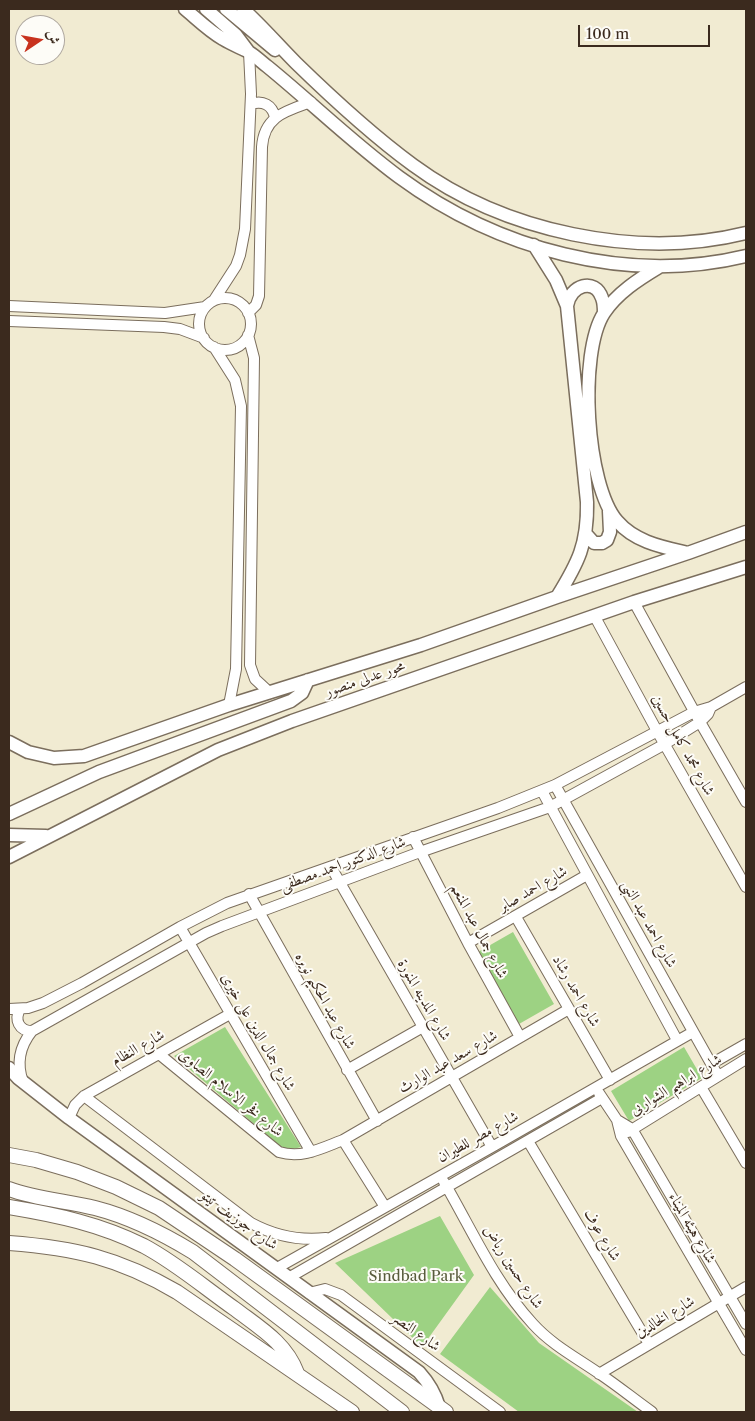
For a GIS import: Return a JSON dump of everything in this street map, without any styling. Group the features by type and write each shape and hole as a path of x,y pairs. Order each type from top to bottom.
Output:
{"highway":[{"name":"شارع جوزيف تيتو","path":"9,1155 36,1160 78,1172 116,1186 160,1208 198,1233 443,1410"},
{"path":"11,1190 94,1208 146,1226 178,1242 402,1412"},
{"path":"9,1206 71,1218 118,1234 144,1247 193,1279 271,1336 290,1357 298,1374"},
{"path":"9,1243 47,1246 97,1256 146,1275 177,1292 352,1412"}],"main road":[{"path":"185,9 213,32 249,52 311,102 380,162 419,191 481,225 534,246 605,263 660,267 746,256"},
{"path":"206,9 236,35 249,52"},
{"path":"226,9 270,46 295,61"},
{"path":"243,9 344,108 415,166 476,202 524,221 576,235 631,242 685,242 746,233"},
{"path":"534,246 556,280 567,306"},
{"path":"585,533 594,543 602,543 607,540 610,532 609,511 598,475 588,409 592,351 596,332 604,314 624,292 647,274 660,267"},
{"path":"557,597 578,560 585,533 587,502 567,306 568,299 577,288 591,287 602,296 604,314"},
{"path":"609,511 625,529 642,540 688,554"},
{"name":"محور عدلى منصور","path":"9,742 28,752 54,758 84,756 229,705 421,645 557,597 688,554 746,532"},
{"name":"محور عدلى منصور","path":"9,857 188,764 244,739 634,602 746,567"},
{"path":"10,813 99,772 291,701 302,693 308,680"},
{"path":"9,755 28,752"},
{"path":"9,835 49,836"},
{"name":"شارع جوزيف تيتو","path":"9,1068 23,1082 69,1118 419,1372 428,1382 443,1410"}],"street":[{"path":"204,338 200,322 202,312 214,300 236,266 243,241 250,104 249,52"},
{"path":"250,104 261,102 266,104 271,107 275,117"},
{"path":"248,313 256,305 259,296 262,142 268,126 275,117 311,102"},
{"path":"214,300 226,298 237,301 248,313 251,324 248,336 236,348 225,350 214,347"},
{"path":"9,306 165,313 205,308"},
{"path":"9,321 180,329 204,338 214,347 235,380 241,406 236,677 229,705"},
{"path":"248,336 254,358 250,660 252,675 269,692"},
{"name":"شارع محمد كامل حسين","path":"634,602 694,712 742,784 746,802"},
{"name":"شارع محمد كامل حسين","path":"596,616 657,731 746,887"},
{"path":"236,677 246,679 252,675"},
{"name":"شارع الدكتور احمد مصطفى","path":"9,1008 20,1009 42,1003 82,983 206,913 249,894 331,867 542,791 604,761 694,712 712,707 746,687"},
{"name":"شارع الدكتور احمد مصطفى","path":"32,1031 206,933 258,911 563,801 665,744 700,722 712,707"},
{"name":"شارع احمد عبد النبى","path":"555,785 718,1076"},
{"name":"شارع احمد عبد النبى","path":"542,791 677,1040"},
{"name":"شارع جمال عبد المنعم","path":"413,837 520,1038"},
{"name":"شارع المدينه المنورة","path":"331,867 492,1147"},
{"name":"شارع احمد صابر","path":"468,943 587,875"},
{"name":"شارع عبد الحكيم نويره","path":"249,894 376,1121"},
{"name":"شارع احمد رشاد","path":"516,917 610,1080"},
{"name":"شارع جمال الدين على خيرى","path":"180,927 311,1152"},
{"path":"20,1009 17,1016 19,1024 24,1030 32,1031 24,1042 20,1056 23,1082"},
{"name":"شارع سعد عبد الوارث","path":"343,1140 568,1009"},
{"name":"شارع النظام","path":"69,1118 75,1105 84,1096 230,1014"},
{"path":"347,1070 423,1027"},
{"name":"شارع مصر للطيران","path":"276,1268 693,1032"},
{"name":"شارع ابراهيم الشواربى","path":"711,1064 746,1044"},
{"name":"شارع فخر الاسلام الصاوى","path":"159,1054 280,1152 290,1155 311,1152 343,1140"},
{"name":"شارع ابراهيم الشواربى","path":"621,1136 746,1059"},
{"path":"701,1087 745,1157"},
{"name":"شارع هيئه الميناء","path":"596,1088 617,1120 621,1136 746,1350"},
{"path":"84,1096 251,1223 272,1233 294,1238 330,1238"},
{"name":"شارع مصر للطيران","path":"290,1277 602,1098"},
{"name":"شارع هيئه الميناء","path":"617,1120 632,1129 746,1324"},
{"path":"343,1140 385,1207"},
{"name":"شارع عوف","path":"528,1141 649,1344"},
{"name":"شارع حسين رياض","path":"440,1175 489,1263 533,1325 562,1349 652,1412"},
{"name":"شارع الخالدين","path":"599,1374 746,1287"},
{"name":"شارع النصر","path":"309,1292 326,1289 341,1295 500,1412"}],"green space":[{"path":"513,932 554,1004 519,1024 478,952"},
{"path":"225,1027 301,1147 286,1151 174,1056"},
{"path":"684,1047 702,1078 629,1121 611,1091"},
{"name":"Sindbad Park","path":"440,1216 474,1275 422,1347 335,1263"},
{"path":"490,1287 539,1343 638,1412 519,1412 440,1354"}]}
